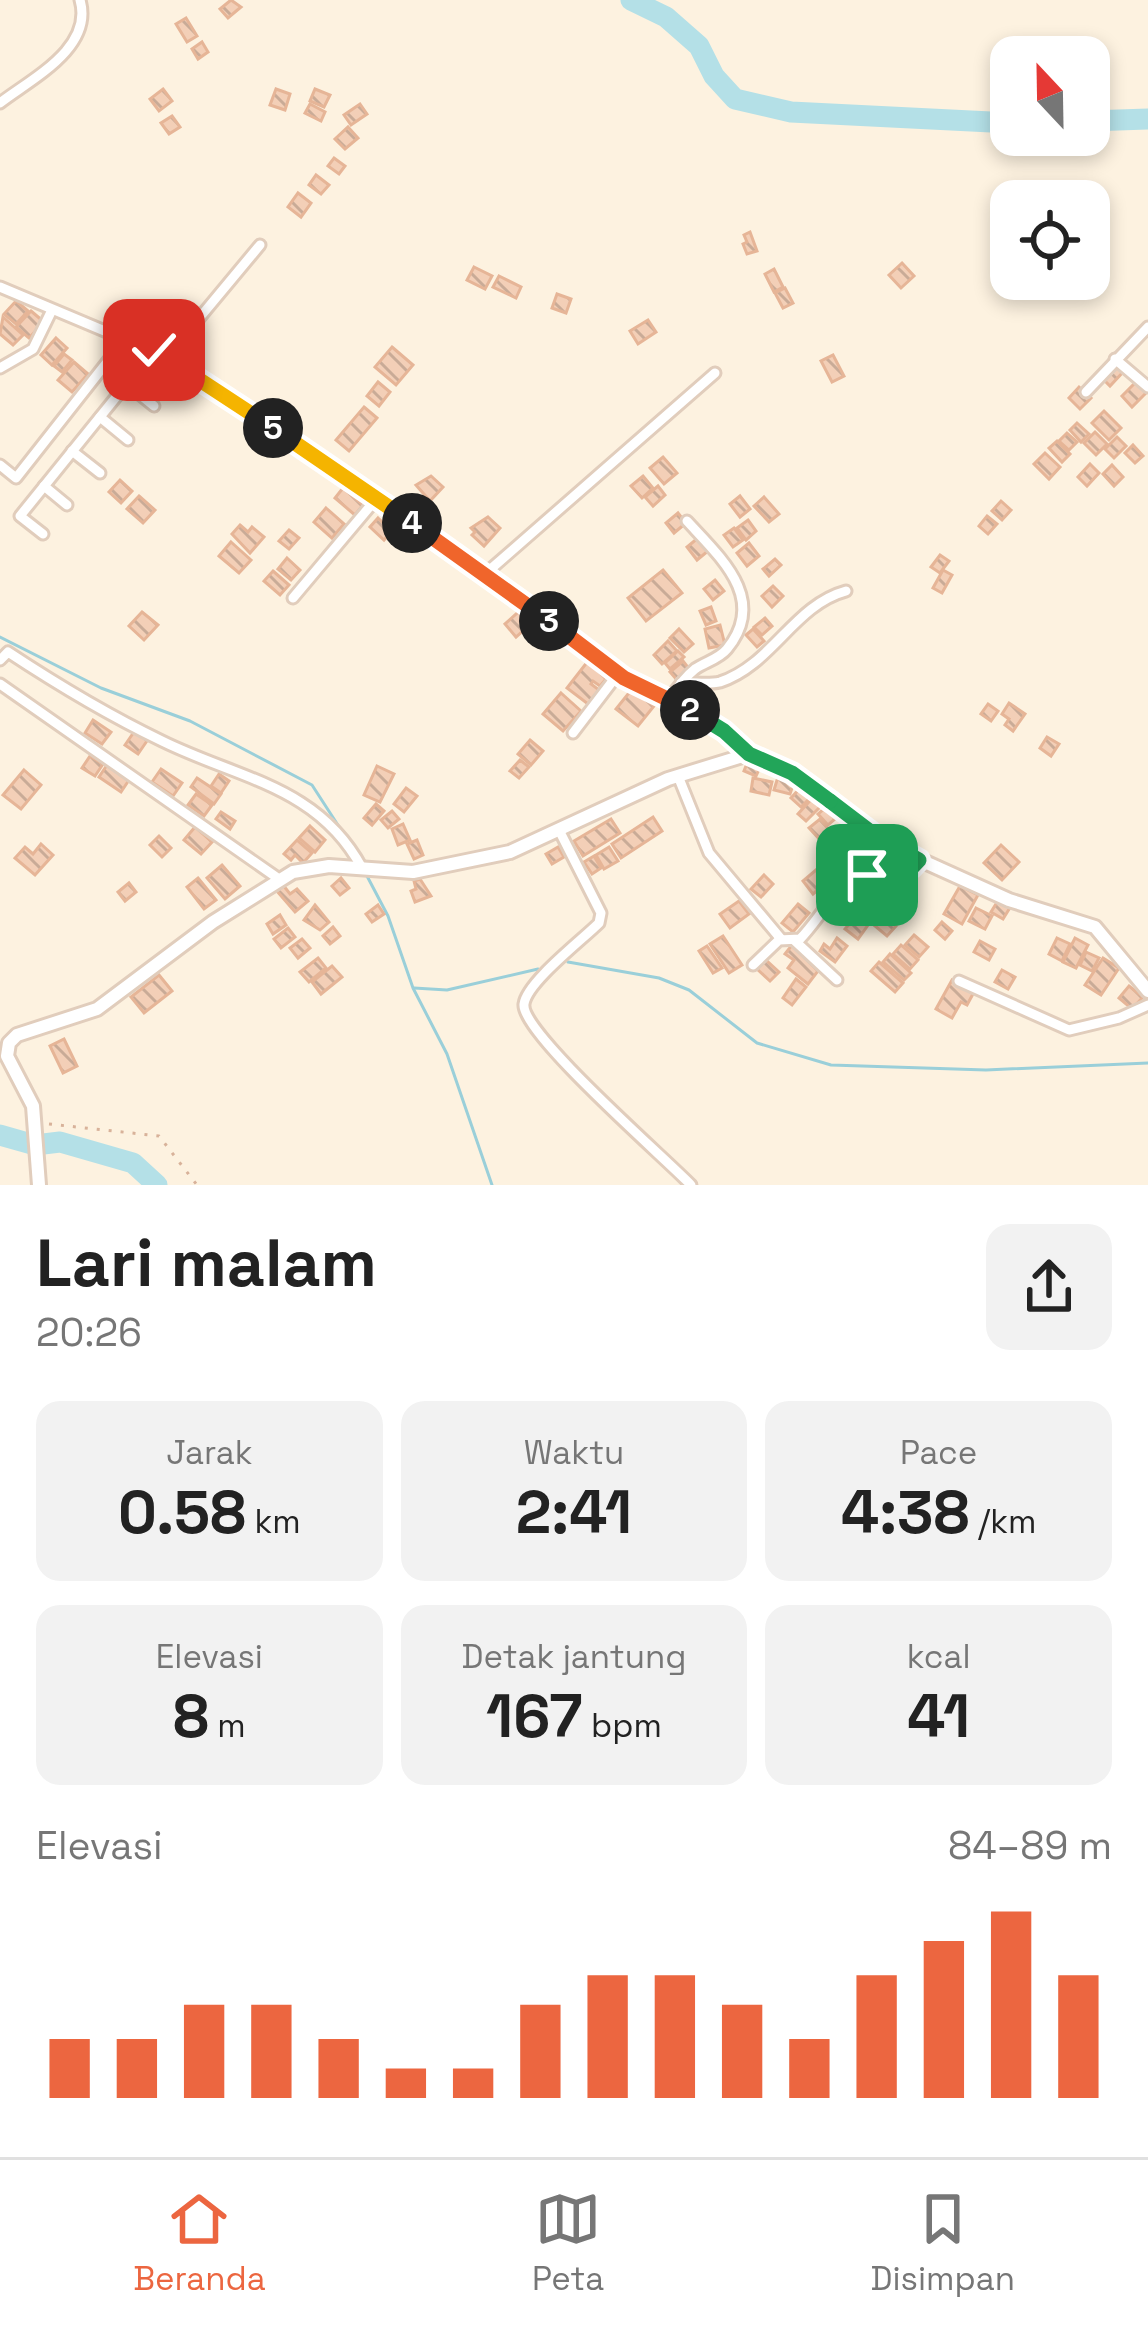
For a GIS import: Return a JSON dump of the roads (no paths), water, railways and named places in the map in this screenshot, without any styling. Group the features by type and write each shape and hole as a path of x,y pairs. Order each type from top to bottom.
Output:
{"street":[{"path":"0,104 61,58 81,23 80,0"},
{"path":"166,357 260,245"},
{"path":"0,287 166,357 485,574 618,674 670,698 724,731 749,754 792,773 862,826 919,860 1009,900 1096,927 1148,991"},
{"path":"0,368 30,352 51,312"},
{"path":"1086,392 1148,327"},
{"path":"0,465 16,478 126,338"},
{"path":"43,534 20,516 154,350"},
{"path":"1115,359 1148,387"},
{"path":"485,574 715,373"},
{"path":"127,384 154,406"},
{"path":"100,417 128,440"},
{"path":"72,451 100,473"},
{"path":"44,486 67,505"},
{"path":"293,598 376,498"},
{"path":"670,698 696,669 726,650 745,604 736,579 687,521"},
{"path":"682,683 712,684 734,676 816,604 847,591"},
{"path":"0,660 8,652 84,702 102,706 161,741 302,801 339,832 362,868"},
{"path":"573,733 618,674"},
{"path":"0,684 279,879"},
{"path":"39,1185 30,1096 7,1056 12,1038 97,1009 213,922 279,879 308,867 427,871 509,852 678,776 749,754"},
{"path":"678,776 710,853 781,939 795,941 837,980"},
{"path":"560,832 601,913 598,923 526,996 527,1020 691,1185"},
{"path":"795,941 848,884 867,875 893,880 919,860"},
{"path":"753,965 781,939"},
{"path":"959,981 1069,1030 1119,1018 1148,1005"}],"waterway":[{"path":"631,0 666,17 699,46 714,76 735,99 791,112 990,122"},
{"path":"1110,120 1148,119"},
{"path":"0,637 101,688 190,721 312,785 345,836"},
{"path":"367,876 388,916 413,988 447,1054 492,1185"},
{"path":"568,962 659,978 689,990 757,1043 831,1065 986,1070 1148,1063"},
{"path":"414,988 447,990 538,969"},
{"path":"0,1135 35,1145 60,1142 133,1163 157,1185"}]}
